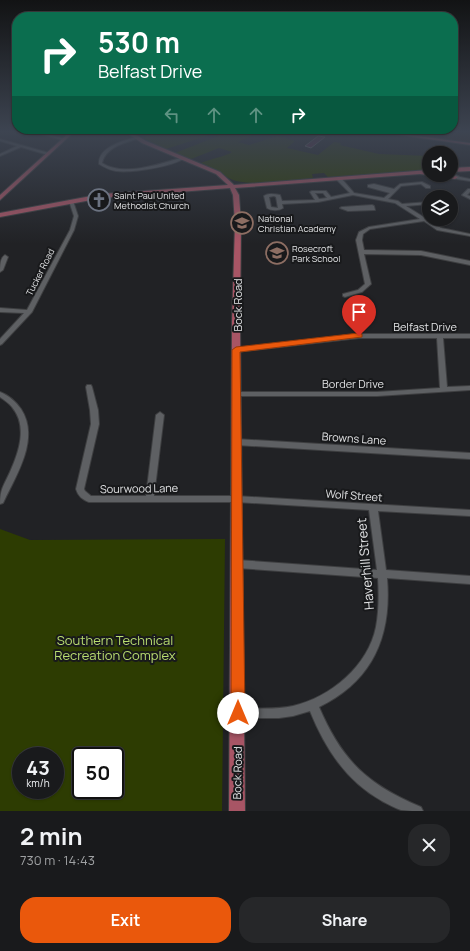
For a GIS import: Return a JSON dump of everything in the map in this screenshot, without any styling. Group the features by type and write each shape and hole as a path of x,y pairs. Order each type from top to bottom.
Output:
{"main road":[{"path":"0,198 32,169"},
{"path":"208,169 218,173 233,186"},
{"path":"458,172 470,169"},
{"path":"0,215 102,196 422,173"},
{"path":"236,196 242,188 253,185"},
{"name":"Bock Road","path":"233,186 236,196 238,231 236,350 238,713 237,811"}],"street":[{"path":"458,175 468,179"},
{"path":"458,175 468,179"},
{"path":"339,179 353,194"},
{"path":"385,200 400,185 423,183 428,187 422,188 416,184"},
{"path":"374,185 370,186 393,191"},
{"path":"470,190 464,195 470,198"},
{"path":"318,201 312,192 322,191 331,199"},
{"path":"279,203 318,201 353,194 402,205 422,219"},
{"path":"367,198 372,206"},
{"name":"Tucker Road","path":"0,343 29,312 73,229 76,216 71,201"},
{"path":"402,205 422,204"},
{"path":"372,206 372,209 370,210 348,210 342,208 372,206"},
{"path":"345,295 360,291 368,284 359,237 366,230 422,220"},
{"path":"435,226 443,230 470,236"},
{"path":"362,252 417,253 470,263"},
{"path":"0,270 5,258"},
{"path":"0,310 29,312"},
{"name":"Belfast Drive","path":"236,350 359,336 470,336"},
{"path":"440,336 444,390"},
{"name":"Sourwood Lane","path":"89,387 94,410 95,424 81,480 81,494 91,499 236,499"},
{"name":"Border Drive","path":"236,394 377,394 470,388"},
{"path":"0,394 19,409 25,425 24,443 15,469 0,501"},
{"path":"150,498 160,415"},
{"name":"Browns Lane","path":"236,442 470,456"},
{"name":"Wolf Street","path":"236,499 470,513"},
{"name":"Haverhill Street","path":"238,713 277,713 313,706 349,682 363,666 373,649 380,632 383,616 381,573 373,508"},
{"path":"237,564 470,580"},
{"path":"313,706 326,736 347,766 374,790 417,811"}],"green space":[{"path":"213,169 422,169 422,170 328,177 324,173 312,174 313,178 265,183 236,181"},
{"name":"Southern Technical Recreation Complex","path":"0,529 30,540 225,539 222,811 0,811"}],"place":[{"name":"Saint Paul United Methodist Church","path":"99,200"},
{"name":"National Christian Academy","path":"242,223"},
{"name":"Rosecroft Park School","path":"277,253"}],"route":[{"path":"238,713 236,350 359,336"}]}
